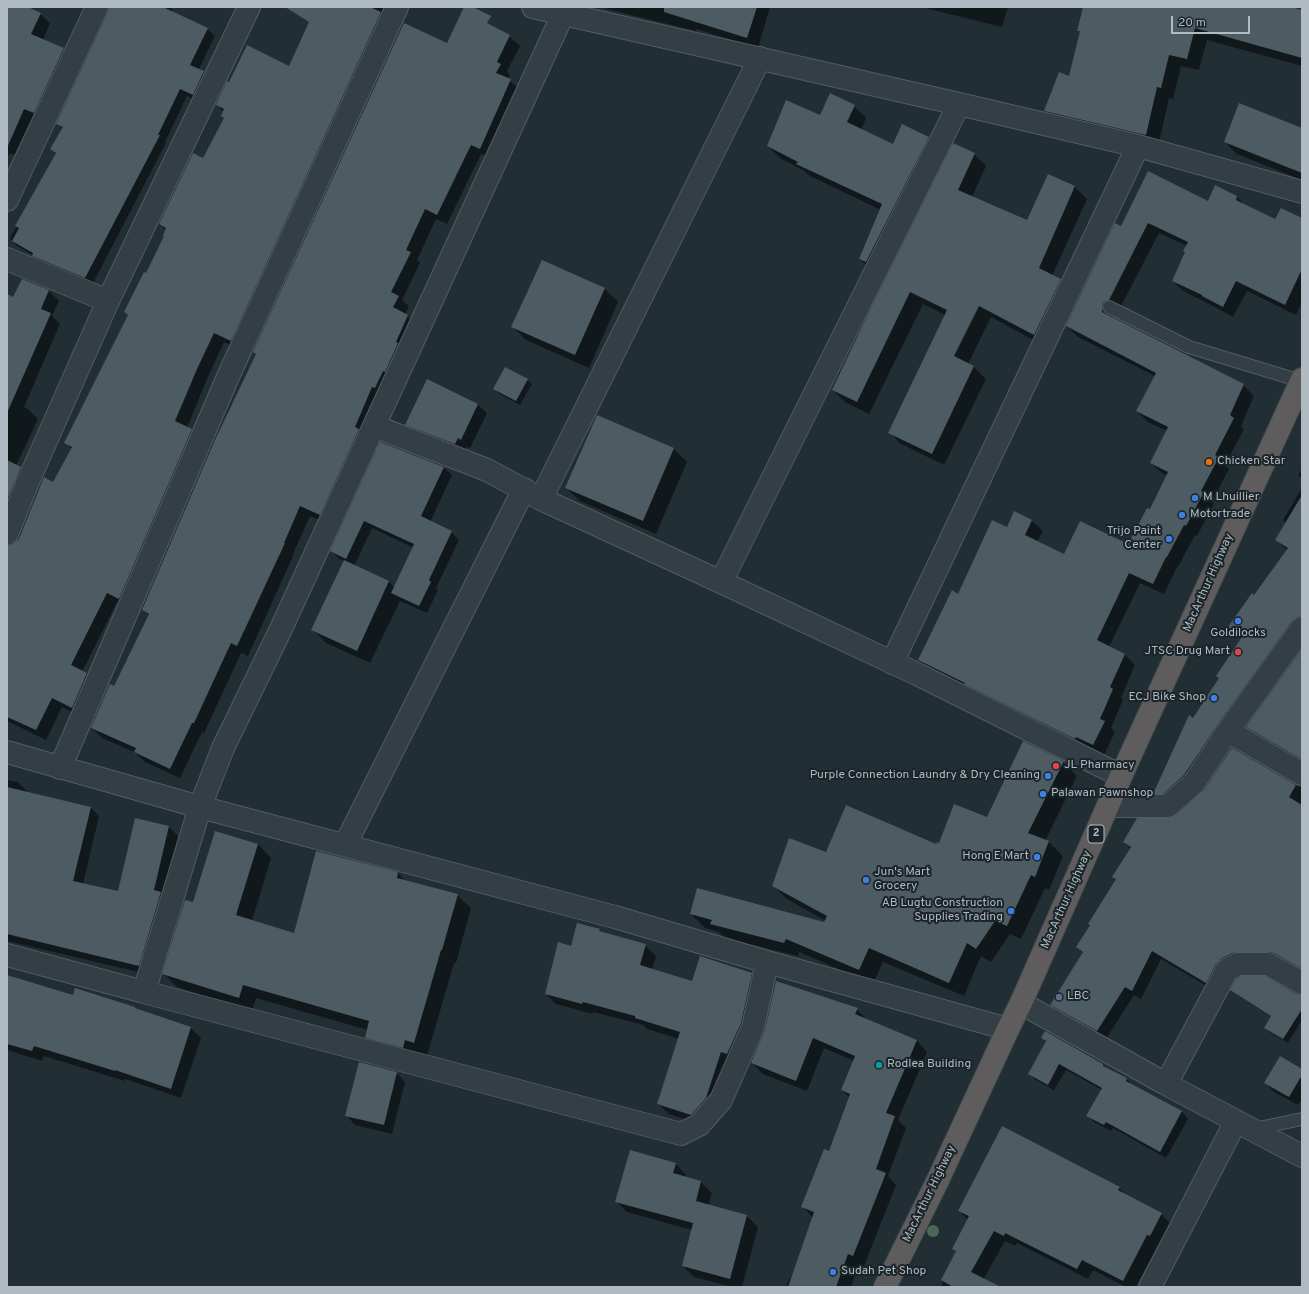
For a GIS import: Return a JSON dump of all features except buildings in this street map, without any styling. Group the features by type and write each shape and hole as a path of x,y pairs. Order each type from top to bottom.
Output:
{"highway":[{"name":"MacArthur Highway","path":"885,1287 937,1182 1021,1003 1121,776 1302,380"}],"street":[{"path":"7,200 97,7"},
{"path":"7,534 27,484 108,301 249,7"},
{"path":"60,768 227,379 397,7"},
{"path":"534,7 564,11 1138,146 1302,192"},
{"path":"144,992 200,807 223,748 283,624 564,11"},
{"path":"345,845 532,494 760,58"},
{"path":"721,582 959,104"},
{"path":"892,663 1138,146"},
{"path":"7,259 108,301"},
{"path":"374,426 487,470 532,494 917,674 1121,776"},
{"path":"1109,806 1168,806 1194,783 1228,731 1302,628"},
{"path":"1228,731 1302,774"},
{"path":"7,752 200,807 615,917 767,962 1008,1029"},
{"path":"7,955 681,1134 699,1125 721,1100 752,1027 767,962"},
{"path":"1166,1084 1227,970 1238,964 1268,964 1302,983"},
{"path":"1021,1003 1166,1084 1302,1156"},
{"path":"1150,1287 1244,1126"}],"lane":[{"path":"1109,307 1189,347 1302,380"},
{"path":"1244,1126 1302,1119"}],"place":[{"name":"Chicken Star","path":"1209,462"},
{"name":"M Lhuillier","path":"1195,498"},
{"name":"Motortrade","path":"1182,515"},
{"name":"Trijo Paint Center","path":"1169,539"},
{"name":"Goldilocks","path":"1238,621"},
{"name":"JTSC Drug Mart","path":"1238,652"},
{"name":"ECJ Bike Shop","path":"1214,698"},
{"name":"JL Pharmacy","path":"1056,766"},
{"name":"Purple Connection Laundry & Dry Cleaning","path":"1048,776"},
{"name":"Palawan Pawnshop","path":"1043,794"},
{"name":"Hong E Mart","path":"1037,857"},
{"name":"Jun's Mart Grocery","path":"866,880"},
{"name":"AB Lugtu Construction Supplies Trading","path":"1011,911"},
{"name":"LBC","path":"1059,997"},
{"name":"Rodlea Building","path":"879,1065"},
{"name":"Sudah Pet Shop","path":"833,1272"}]}
